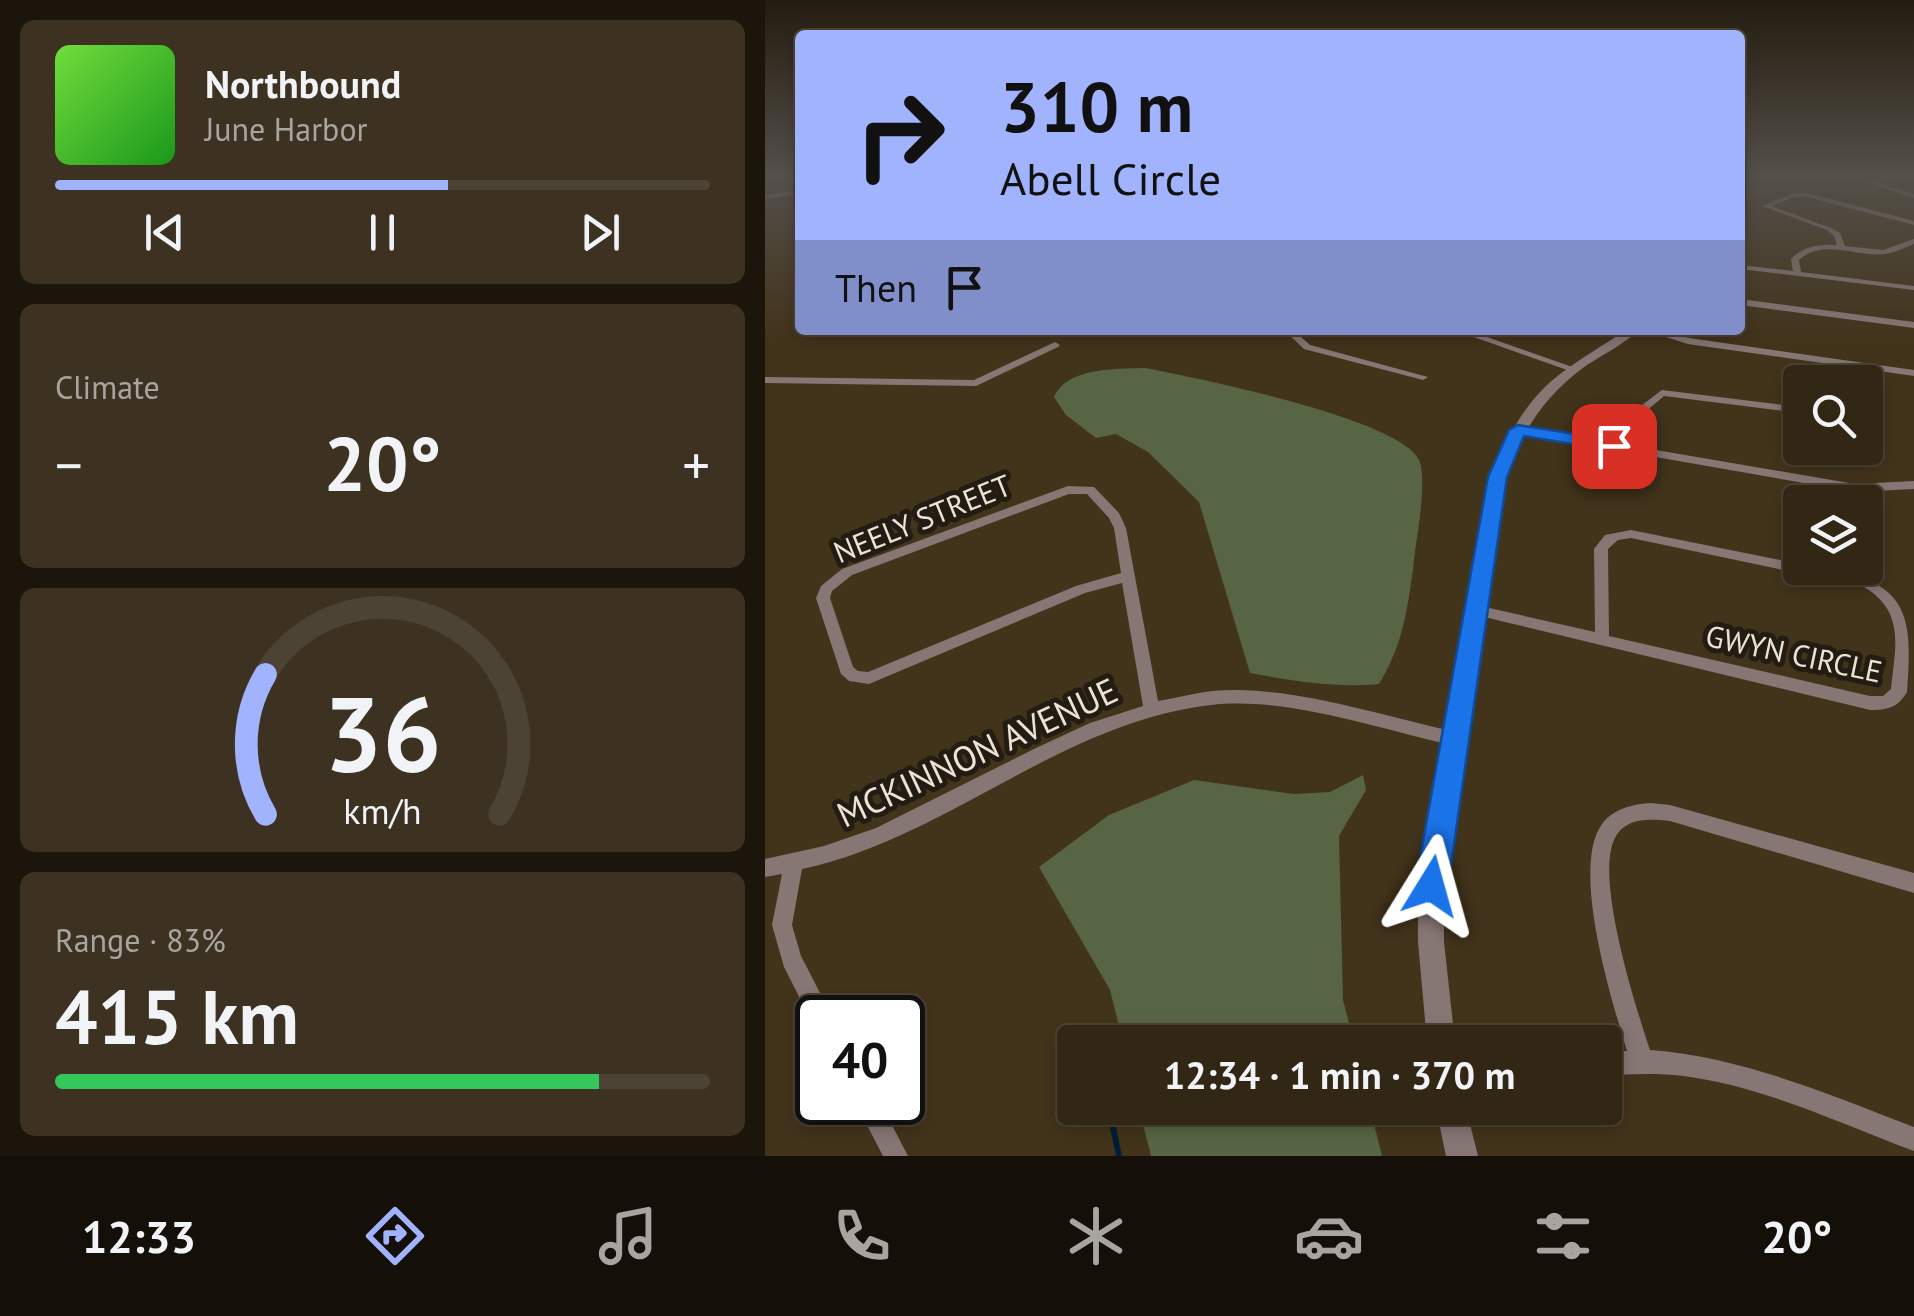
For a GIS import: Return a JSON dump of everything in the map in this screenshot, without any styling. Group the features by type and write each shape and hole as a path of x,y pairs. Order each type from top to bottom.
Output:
{"street":[{"path":"1831,230 1843,249"},
{"path":"1797,274 1797,254 1819,248 1890,251 1914,241"},
{"path":"1745,268 1914,288"},
{"path":"1745,303 1914,324"},
{"path":"1294,335 1307,347 1423,378"},
{"path":"1472,335 1573,370"},
{"path":"1439,1025 1431,942 1431,886 1497,477 1518,430 1535,405 1573,370 1626,335"},
{"path":"1667,335 1914,374"},
{"path":"765,380 976,382 1055,345"},
{"path":"1614,446 1634,416 1661,393 1783,408"},
{"path":"1518,430 1855,488 1914,485"},
{"name":"NEELY STREET","path":"1129,576 1081,589 869,678 855,677 847,670 823,598 834,580 847,572 1078,488 1097,493 1115,516 1129,576 1151,708"},
{"name":"GWYN CIRCLE","path":"1476,610 1869,703 1887,703 1899,692 1904,612 1893,596 1868,584 1631,534 1609,538 1601,549 1601,637"},
{"name":"MCKINNON AVENUE","path":"765,868 856,846 1107,723 1151,708 1216,697 1249,699 1452,738"},
{"path":"1641,1059 1613,965 1600,861 1604,839 1627,814 1645,809 1670,813 1914,883"},
{"path":"793,864 781,924 791,960 810,995"},
{"path":"1622,1062 1641,1059 1698,1066 1759,1082 1914,1139"},
{"path":"879,1125 895,1156"},
{"path":"1455,1125 1462,1156"}],"green space":[{"path":"1145,368 1248,390 1337,415 1404,445 1419,460 1421,505 1408,604 1395,652 1379,684 1315,683 1250,673 1199,502 1148,452 1116,434 1096,438 1066,415 1054,397 1060,387 1081,375"},
{"path":"1363,775 1366,790 1339,836 1343,1000 1350,1025 1119,1025 1110,990 1039,867 1109,815 1194,780 1294,794 1330,792"},
{"path":"1143,1125 1374,1125 1382,1156 1151,1156"}],"waterway":[{"path":"1113,1125 1119,1156"}],"route":[{"path":"1431,886 1497,477 1506,452 1518,430 1614,446"}]}
